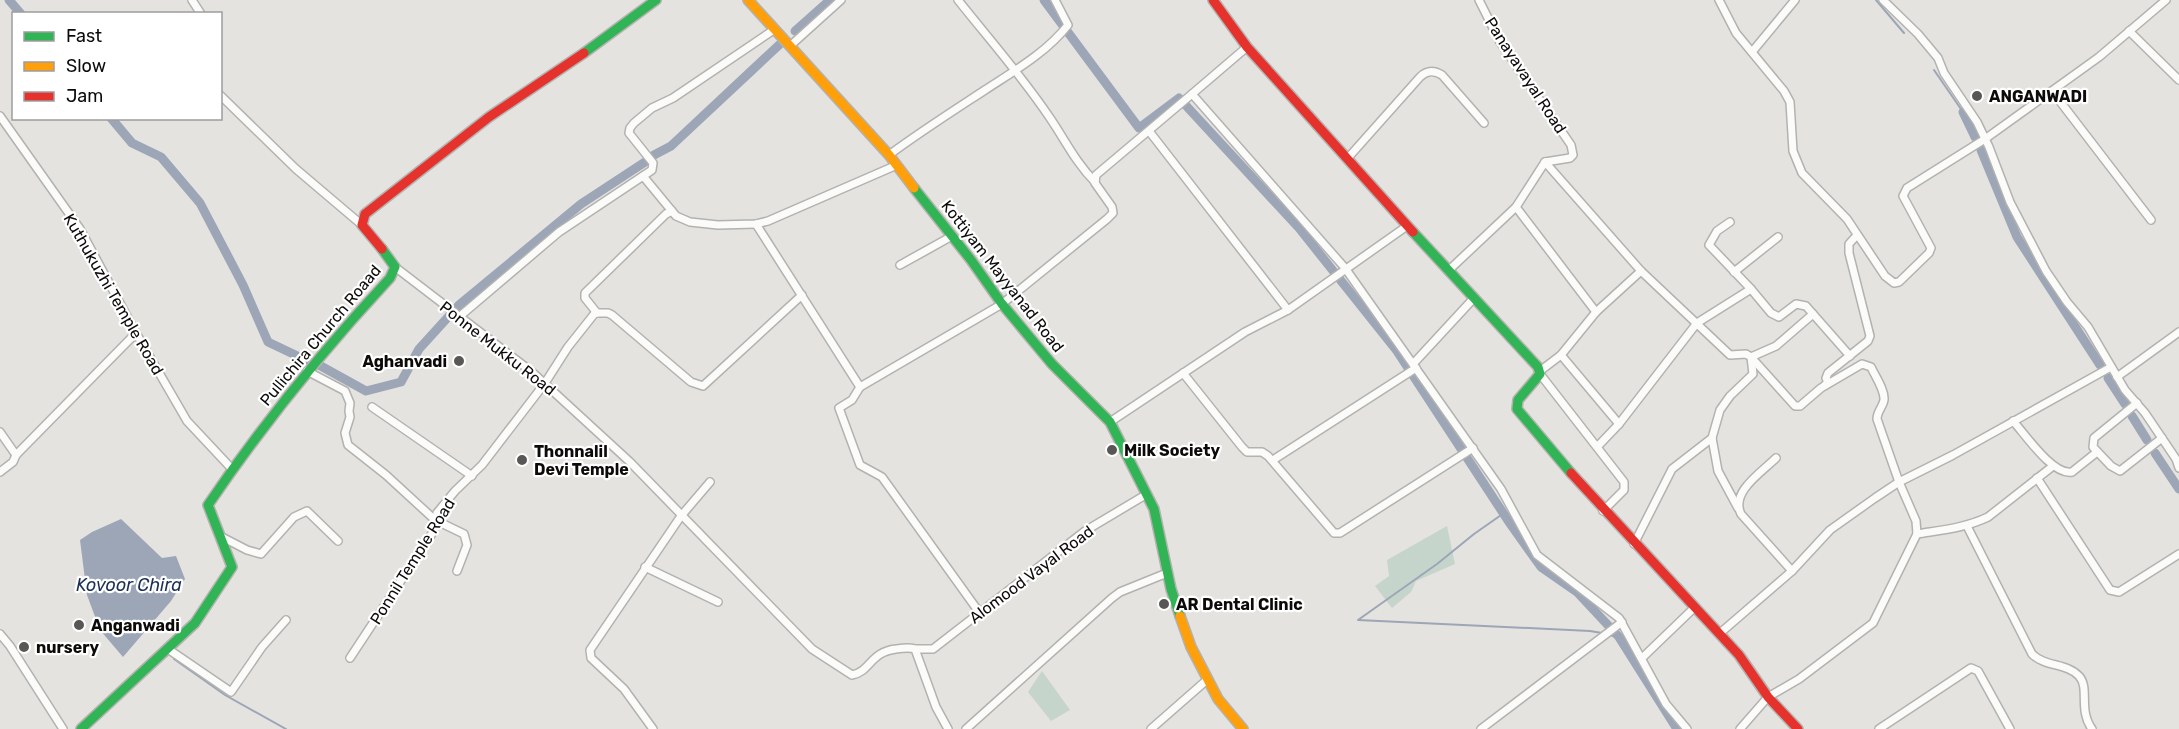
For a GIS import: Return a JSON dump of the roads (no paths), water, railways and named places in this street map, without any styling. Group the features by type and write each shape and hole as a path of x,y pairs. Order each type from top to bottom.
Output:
{"main road":[{"path":"362,225 365,214 489,117 607,37 656,0"},
{"name":"Kottiyam Mayyanad Road","path":"747,0 889,155 1002,304 1052,364 1110,422 1154,509 1167,573 1182,624 1218,699 1243,729"},
{"path":"1213,0 1247,47 1540,373 1518,400 1517,409 1603,511 1739,655 1768,697 1798,729"},
{"name":"Pullichira Church Roaad","path":"81,729 195,623 232,567 208,505 232,469 307,371 335,336 390,278 395,267 390,256 367,235 362,225"}],"street":[{"path":"790,46 841,0"},
{"path":"958,0 1050,117 1082,170 1095,183 1112,207 1111,216 1002,304 860,387 852,400 840,408 860,465 882,477 979,612"},
{"path":"889,155 988,88 1016,72 1061,33 1068,25 1055,0"},
{"name":"Panayavayal Road","path":"1479,0 1500,42 1571,145 1573,155 1570,158 1545,162"},
{"path":"1719,0 1736,33 1784,91 1790,102 1793,151 1802,173 1847,219 1888,280 1893,283 1899,282 1931,249 1903,192 1985,139 2099,57 2166,0"},
{"path":"1752,52 1795,0"},
{"path":"1883,0 1918,34 1938,58 1944,73 1961,96 1985,139 2010,202 2046,271 2067,302 2088,327 2117,377 2162,438 2176,459 2179,468"},
{"path":"459,317 559,232 654,167 629,133 634,123 652,108 673,98 775,29"},
{"path":"2129,31 2179,80"},
{"path":"1095,183 1096,175 1102,169 1247,47"},
{"path":"1347,159 1420,77 1430,71 1436,71 1442,75 1484,123"},
{"path":"2052,91 2151,220"},
{"path":"1192,94 1345,268 1501,489 1537,555 1615,614 1622,622 1666,704 1687,729"},
{"path":"222,97 296,169 362,225"},
{"name":"Kuthukuzhi Temple Road","path":"0,116 80,229 187,421 232,469"},
{"path":"1149,130 1288,310"},
{"path":"1449,271 1516,207 1545,162 1641,271 1730,355 1746,354 1751,357 1795,406 1800,406 1828,383 1826,378 1828,373 1868,341 1870,336 1849,253 1849,243 1857,235"},
{"path":"643,176 672,211 682,219 718,225 756,224 768,221 897,165"},
{"path":"1516,207 1596,312"},
{"path":"672,211 666,214 585,293 585,298 596,313 612,315 691,382 703,386 802,295"},
{"path":"1730,222 1717,231 1709,244 1734,272 1775,316 1784,315 1797,304 1801,304 1813,314 1850,356"},
{"path":"756,224 860,387"},
{"path":"1110,422 1245,332 1288,310 1407,226"},
{"path":"900,265 952,236"},
{"path":"1734,272 1778,237"},
{"name":"Ponne Mukku Road","path":"395,267 545,384 630,462 812,649 852,675 858,674 879,653 909,648 915,650"},
{"path":"1603,511 1620,495 1625,485 1598,446 1540,373 1561,355 1596,312 1641,271"},
{"path":"1598,446 1619,424 1697,323 1751,289"},
{"path":"1273,460 1415,366 1474,298"},
{"name":"Ponnil Temple Road","path":"350,658 433,532 437,513 455,491 472,477 545,384 568,347 596,313"},
{"path":"1751,357 1776,346 1813,314"},
{"path":"0,472 13,462 16,454 136,333"},
{"path":"2117,377 2179,333"},
{"path":"1561,355 1619,424"},
{"path":"1751,357 1753,374 1730,396 1720,410 1712,438 1719,471 1741,514 1792,571"},
{"path":"1740,729 1768,697 1799,679 1873,623 1917,534 1916,521 1899,482 1877,419 1883,395 1871,367 1858,365 1821,388"},
{"path":"1719,634 1792,571 1830,530 1899,482 1953,455 2111,367"},
{"path":"307,371 350,397 350,417 345,433 348,445 435,520 464,534 467,545 457,571"},
{"path":"1183,373 1247,452 1262,452 1273,460 1334,533 1340,533 1473,448"},
{"path":"2137,403 2094,438 2092,443 2097,452 2115,470 2120,471 2162,438"},
{"path":"372,407 472,477"},
{"path":"2013,421 2053,466 2062,471 2072,472 2097,452"},
{"path":"0,432 16,454"},
{"path":"1634,544 1672,469 1712,438"},
{"path":"1738,508 1739,496 1776,459"},
{"path":"1917,534 1966,526 1988,517 2053,466"},
{"path":"2037,478 2110,590 2115,593 2179,554"},
{"path":"653,729 624,689 591,658 590,650 681,516 710,482"},
{"name":"Alomood Vayal Road","path":"915,650 933,649 1085,531 1147,494"},
{"path":"220,536 247,550 261,554 294,517 307,511 338,541"},
{"path":"1966,526 2032,654 2042,661 2070,670 2080,677 2084,688 2084,714 2092,729"},
{"path":"645,567 718,602"},
{"path":"966,729 1112,598 1120,592 1167,573"},
{"path":"1642,658 1694,608"},
{"path":"168,649 231,692 262,647 286,620"},
{"path":"1480,729 1622,622"},
{"path":"0,634 63,729"},
{"path":"915,650 936,707 948,729"},
{"path":"1879,729 1971,668 1978,671 2010,729"},
{"path":"1151,729 1208,679"}],"water":[{"name":"Kovoor Chira","path":"121,519 162,558 176,556 185,579 171,601 123,657 100,630 87,595 80,540"}],"waterway":[{"path":"9,0 19,12"},
{"path":"795,31 830,0"},
{"path":"1044,0 1139,128 1179,98 1299,228 1397,351 1541,567 1577,592 1619,637 1677,729"},
{"path":"1876,0 1904,33"},
{"path":"654,155 671,146 779,45"},
{"path":"1934,70 1963,112"},
{"path":"1963,112 1975,137"},
{"path":"113,120 132,143 161,157 200,203 243,285 268,342 308,361"},
{"path":"1981,150 2017,237 2100,365"},
{"path":"319,365 366,391 401,382 419,349 459,305 581,204 645,162"},
{"path":"2108,378 2125,404"},
{"path":"2132,416 2147,440"},
{"path":"2155,453 2179,489"},
{"path":"1504,513 1358,620 1602,633"},
{"path":"1608,635 1619,637"},
{"path":"174,659 225,695 286,729"}],"place":[{"name":"ANGANWADI","path":"1977,96"},
{"name":"Aghanvadi","path":"459,361"},
{"name":"Milk Society","path":"1112,450"},
{"name":"Thonnalil Devi Temple","path":"522,460"},
{"name":"AR Dental Clinic","path":"1164,604"},
{"name":"Anganwadi","path":"79,625"},
{"name":"nursery","path":"24,647"}]}
